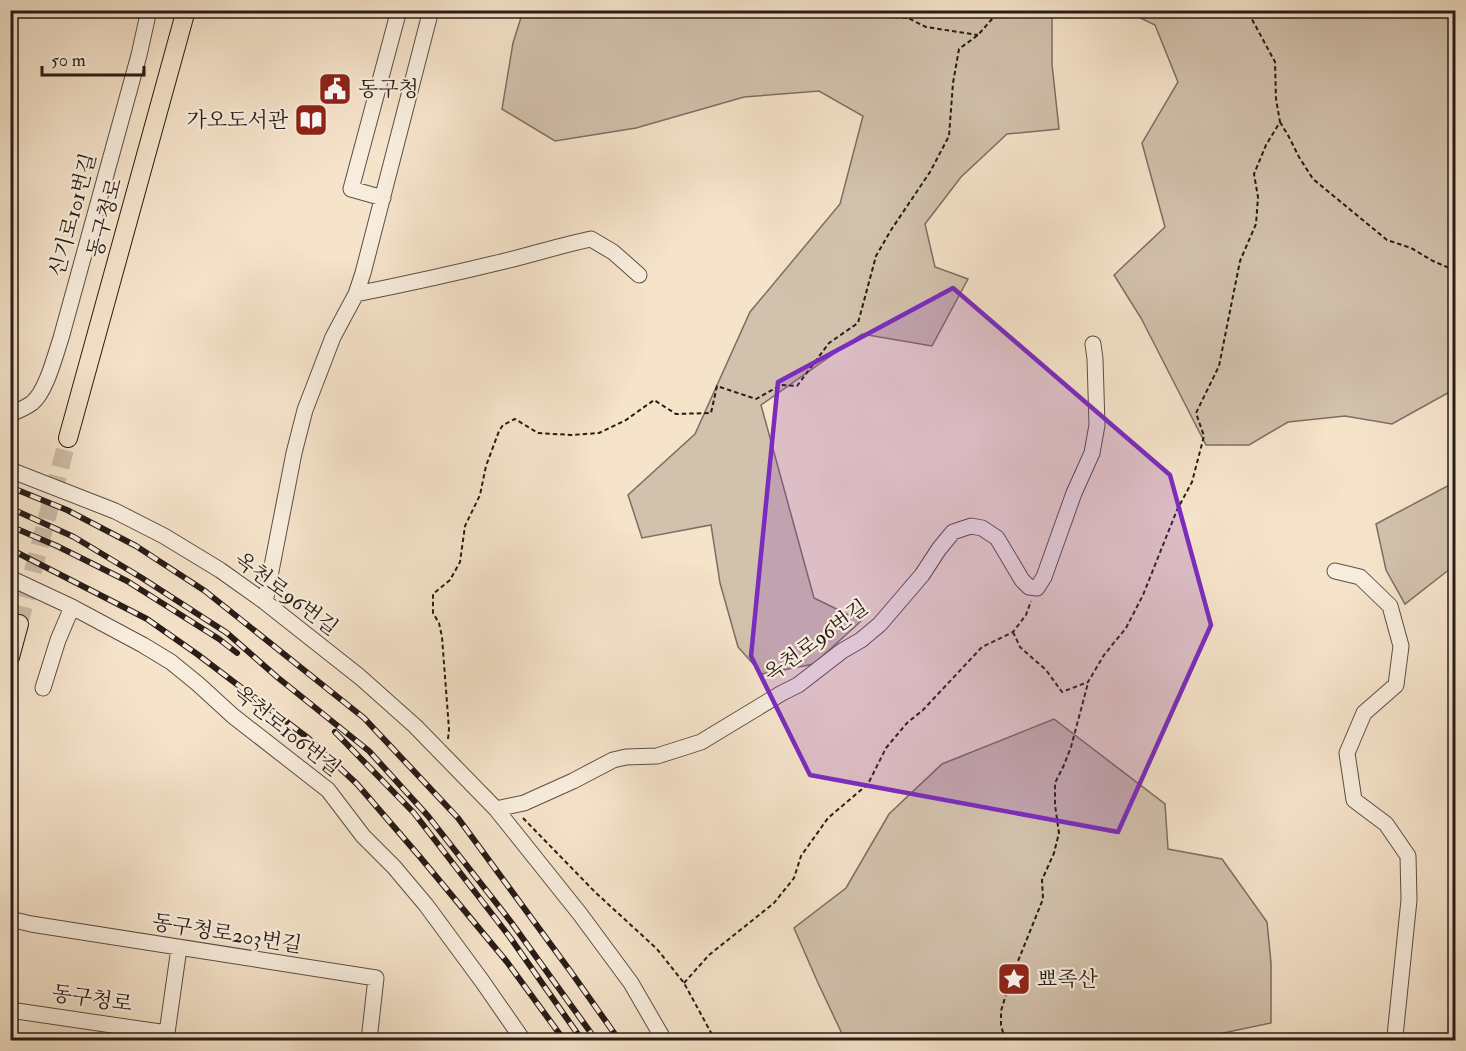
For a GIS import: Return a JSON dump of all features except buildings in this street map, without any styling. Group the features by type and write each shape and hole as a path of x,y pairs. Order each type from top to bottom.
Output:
{"main road":[{"name":"동구청로","path":"68,438 186,10"},
{"path":"10,657 19,624"}],"street":[{"name":"신기로101번길","path":"10,414 34,402 46,381 67,316 139,55 149,10"},
{"path":"383,198 351,189 399,10"},
{"path":"266,602 292,463 305,410 333,337 356,294 363,273 431,10"},
{"path":"356,294 425,280 591,239 613,252 639,275"},
{"path":"1037,588 1044,577 1074,493 1092,453 1098,425 1093,344"},
{"name":"옥천로96번길","path":"10,470 115,511 164,536 220,570 266,602 360,677 415,726 497,811 580,914 631,983 664,1041"},
{"name":"옥천로96번길","path":"497,811 524,803 613,760 626,757 657,756 701,742 782,693 798,686 880,624 922,575 953,532 971,526 982,528 996,538 1022,580 1029,587 1037,588"},
{"path":"1335,571 1360,578 1390,606 1401,646 1396,685 1364,713 1347,753 1354,800 1386,824 1408,856 1409,900 1395,1036 1399,1041"},
{"name":"옥천로106번길","path":"10,578 72,607 171,662 233,716 328,790 363,836 426,905 523,1041"},
{"path":"43,688 58,640 72,607"},
{"name":"동구청로203번길","path":"10,919 376,978 369,1041"},
{"path":"166,1037 179,948"},
{"name":"동구청로","path":"10,1010 166,1037"}],"path":[{"path":"858,10 876,16 908,18 926,27 978,35"},
{"path":"445,757 449,729 442,637 439,623 433,613 433,594 450,580 460,562 465,526 480,495 486,466 502,425 515,419 538,433 571,435 598,433 626,420 654,400 676,414 711,413 717,386 756,399 781,385 797,386 829,343 858,323 876,256 930,172 949,136 953,83 959,49 978,35 992,19 1011,10"},
{"path":"1247,10 1275,62 1276,99 1280,122 1313,179 1387,240 1411,248 1455,271"},
{"path":"1005,1041 1001,1025 1001,1011 1010,981 1043,899 1042,880 1054,853 1059,833 1055,783 1071,747 1088,682 1104,655 1126,628 1143,595 1177,510 1192,482 1204,436 1196,413 1219,366 1240,261 1256,224 1258,197 1254,174 1266,145 1280,122"},
{"path":"684,983 709,955 774,903 794,878 801,856 814,836 828,818 868,784 886,748 907,723 923,710 982,647 1012,632 1026,615 1037,588"},
{"path":"1012,632 1020,647 1046,670 1062,692 1088,682"},
{"path":"497,811 520,814 596,893 657,949 684,983 715,1041"}],"highlighted area":[{"path":"953,288 1170,475 1211,625 1118,832 810,775 751,656 778,382"}],"shaded area":[{"path":"523,11 1062,11 1052,14 1052,64 1059,129 1007,134 961,177 925,224 935,267 968,279 932,346 862,334 761,405 814,598 861,621 814,664 762,674 738,647 720,583 711,525 642,538 628,495 695,434 750,312 840,204 863,116 819,91 744,97 636,128 555,141 502,109 513,43"},
{"path":"1126,11 1455,11 1455,389 1392,424 1345,416 1288,422 1249,445 1206,445 1141,318 1114,275 1165,227 1142,143 1178,82 1155,25"},
{"path":"1455,482 1455,565 1405,604 1386,570 1376,524"},
{"path":"1054,719 1165,804 1168,849 1222,859 1267,922 1271,963 1271,1023 1190,1040 845,1040 794,928 846,888 889,814 942,764"}],"tunnel":[{"path":"19,624 68,438"}],"railway":[{"path":"10,487 67,510 136,546 205,591 364,718 458,818 619,1040"},
{"path":"10,508 74,537 227,633 277,677 369,751 428,816 511,922 596,1040"},
{"path":"10,526 57,546 127,581 219,639 237,653"},
{"path":"10,549 147,619 308,738 357,784 420,857 507,962 564,1040"},
{"path":"335,732 414,813 509,936 582,1040"}],"place":[{"name":"동구청","path":"335,89"},
{"name":"가오도서관","path":"311,120"},
{"name":"뾰족산","path":"1014,979"}]}
